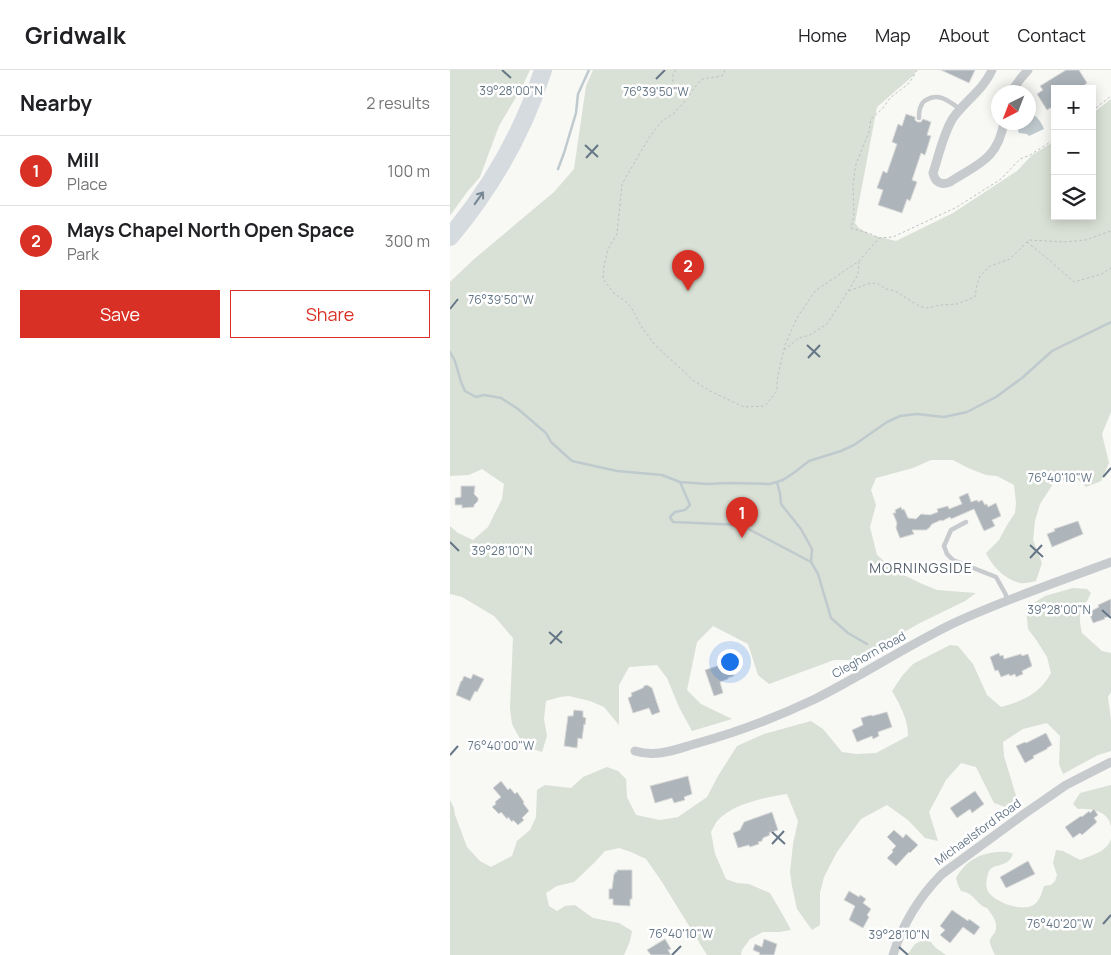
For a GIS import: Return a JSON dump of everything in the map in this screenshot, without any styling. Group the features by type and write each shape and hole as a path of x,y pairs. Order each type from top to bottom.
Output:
{"highway":[{"path":"450,237 478,199 506,155 531,104 543,70"}],"street":[{"path":"992,70 986,82 952,119 933,173 937,182 946,184 988,158 999,142 1002,130"},
{"path":"1016,85 1028,70"},
{"name":"Cleghorn Road","path":"635,751 644,754 664,753 719,738 758,724 816,698 951,625 1111,562"},
{"name":"Michaelsford Road","path":"893,955 898,937 908,918 919,900 942,874 1009,824 1066,785 1111,762"}],"lane":[{"path":"919,118 920,106 923,102 935,96 948,100 960,109"},
{"path":"966,522 951,530 944,546 947,554 953,560 996,577 1008,601"}],"path":[{"path":"676,70 672,80 674,88 678,92 689,96"},
{"path":"725,70 722,76 702,79 674,113 662,121 650,136 622,184 617,234 608,250 603,279 614,293 631,307 641,326 655,345 694,381 716,394 744,407 764,406 777,391 777,380 785,345 797,318 815,291 859,261 879,238"},
{"path":"917,70 907,85 890,98 883,108 871,119 869,132 856,164 853,184 854,216 851,228 879,238 893,237 957,207 1001,179 1020,159 1051,142"},
{"path":"1096,108 1111,96"},
{"path":"849,291 867,284 877,283 886,289 895,291 919,306 927,308 957,304 975,297 980,276 990,266 1010,259 1029,240 1064,242 1086,240 1111,231"},
{"path":"1026,242 1074,282 1102,274 1111,268"},
{"path":"784,350 799,338 827,324 858,274 859,261"}],"shaded area":[{"path":"450,70 530,70 499,126 480,177 450,215"},
{"path":"593,70 916,70 914,75 877,107 855,223 859,228 871,235 896,241 953,213 1017,171 1032,155 1051,143 1051,220 1096,220 1096,111 1111,99 1111,412 1102,434 1109,463 1101,481 1086,487 1075,477 1053,484 1040,504 1035,521 1033,540 1042,563 1036,581 1020,583 1014,581 996,568 986,553 999,540 1015,513 1014,485 997,476 986,475 953,460 931,460 913,468 876,478 871,490 876,505 870,527 877,555 894,570 937,590 976,593 965,601 918,624 856,660 834,660 769,684 758,675 748,644 713,626 697,642 687,690 701,704 732,719 692,731 679,707 667,678 657,665 629,667 619,685 619,725 604,707 590,701 569,696 560,697 546,701 544,719 547,736 542,752 533,749 520,739 512,724 510,708 513,638 494,616 462,597 450,594 450,526 458,533 473,540 488,527 502,499 504,484 482,469 469,475 450,476 450,282 473,260 554,192 574,169 586,86"},
{"path":"1036,117 1044,129 1029,136 1018,131 1036,130"},
{"path":"1073,588 1087,589 1091,593 1080,609 1082,633 1102,651 1111,653 1111,692 1108,697 1111,720 1111,751 1098,755 1063,774 1059,764 1060,736 1047,723 1023,729 1003,742 1004,756 1017,799 1005,807 994,803 976,767 961,763 946,780 929,812 938,841 925,838 908,820 887,805 861,819 837,852 824,877 820,893 820,925 812,930 797,909 792,886 790,872 798,821 787,794 759,799 731,810 717,821 711,832 715,854 726,879 737,883 749,884 770,893 791,930 763,932 750,939 742,950 741,955 707,955 646,859 619,848 605,851 574,882 557,886 546,893 549,906 557,911 565,906 575,905 593,918 619,923 632,931 624,955 450,955 450,800 467,847 480,861 491,867 512,856 517,841 530,830 536,817 537,790 545,785 571,788 583,777 607,767 618,771 626,779 627,797 636,815 660,820 678,817 707,797 737,746 764,734 811,721 823,729 842,752 856,754 876,753 908,736 905,718 892,691 902,676 913,664 950,645 958,646 973,664 987,695 1001,707 1030,696 1042,686 1051,673 1047,657 1028,629 1026,608 1045,596"},
{"path":"1111,785 1111,827 1106,816 1090,809 1078,809 1073,804 1080,793"},
{"path":"1111,839 1111,955 995,955 990,941 996,929 994,919 987,908 966,892 961,891 958,885 956,878 968,863 978,857 997,852 1013,854 1007,862 990,870 986,884 987,888 993,897 1004,903 1011,906 1030,907 1041,896 1044,886 1051,885 1055,881 1057,875 1053,863 1056,850 1063,851 1080,860 1103,850"},
{"path":"927,938 946,955 907,955 915,944"}],"building":[{"path":"941,70 975,70 969,83"},
{"path":"1066,70 1079,70 1087,83 1084,85 1051,85 1051,108 1047,110 1037,94 1043,90 1040,86"},
{"path":"906,114 915,117 917,122 921,122 923,119 931,122 927,135 931,136 925,155 921,153 912,180 917,182 910,201 907,199 902,213 878,205 883,190 877,188 883,171 887,173 897,144 892,142 898,124 902,126"},
{"path":"461,486 475,486 474,494 478,501 474,507 462,508 462,505 455,505 455,498 461,497"},
{"path":"968,493 971,502 982,500 988,507 996,503 1001,516 992,520 995,526 984,531 974,509 951,519 950,517 941,520 932,524 926,530 912,530 914,534 900,538 893,513 896,513 895,510 901,507 908,518 916,519 921,514 930,515 938,512 937,509 948,506 949,509 962,504 959,497"},
{"path":"1078,521 1083,534 1052,547 1047,534 1055,531 1054,529"},
{"path":"1111,599 1111,616 1093,623 1089,612"},
{"path":"999,653 1000,656 1003,655 1004,659 1028,654 1032,666 1022,671 1023,674 1016,677 1015,674 1010,676 1009,674 1001,677 998,670 995,671 990,657"},
{"path":"729,662 731,666 736,664 738,672 733,674 734,676 720,682 723,693 714,696 705,670"},
{"path":"473,674 484,679 470,701 456,695 464,676 471,679"},
{"path":"647,685 652,688 660,712 652,715 649,708 633,713 628,698 632,696 631,693"},
{"path":"574,710 583,711 583,717 586,718 582,739 578,738 577,748 564,746 568,716 573,716"},
{"path":"887,712 892,727 878,732 879,736 873,739 872,736 857,742 852,730 863,725 861,718"},
{"path":"1046,733 1052,745 1025,763 1016,746"},
{"path":"688,776 692,794 684,797 685,800 674,803 672,798 655,803 650,786"},
{"path":"501,781 508,790 510,788 515,794 517,792 529,811 522,818 524,820 518,825 508,817 507,819 501,812 499,814 492,807 501,797 493,788"},
{"path":"975,791 984,804 972,813 970,809 957,818 950,808"},
{"path":"1094,809 1098,815 1094,818 1097,822 1082,835 1080,833 1073,838 1065,827"},
{"path":"772,812 778,830 769,833 770,835 758,842 759,844 738,848 733,833 740,830 744,822"},
{"path":"894,830 903,838 906,834 918,845 896,866 887,858 896,846 887,837"},
{"path":"1028,861 1035,874 1006,888 1000,877"},
{"path":"617,870 632,870 632,899 630,899 630,906 613,905 613,899 609,899 609,889 612,889 614,874"},
{"path":"849,891 866,899 863,903 871,909 863,928 849,920 855,906 844,900"},
{"path":"952,910 980,927 974,935 963,927 950,943 940,935 945,930 940,926"},
{"path":"665,939 671,949 668,950 671,955 651,955 647,950"},
{"path":"764,939 777,944 774,955 759,955 760,953 753,950 755,944 762,947"}],"waterway":[{"path":"558,169 576,113 578,94 589,70"},
{"path":"450,352 465,391 476,397 484,395 501,398 518,409 546,433 551,442 572,461 617,471 662,475 680,482 770,484 783,480 809,461 854,445 887,422 900,416 917,414 944,417 967,412 996,397 1022,378 1052,351 1111,322"},
{"path":"680,482 690,505 685,510 675,512 670,517 673,522 741,525 811,562"},
{"path":"777,482 781,504 801,529 812,549 811,562 818,574 831,618 848,633 867,644"}],"place":[{"name":"Mays Chapel North Open Space","path":"688,291"},
{"name":"Mill","path":"742,538"}],"district":[{"name":"MORNINGSIDE","path":"921,568"}]}
